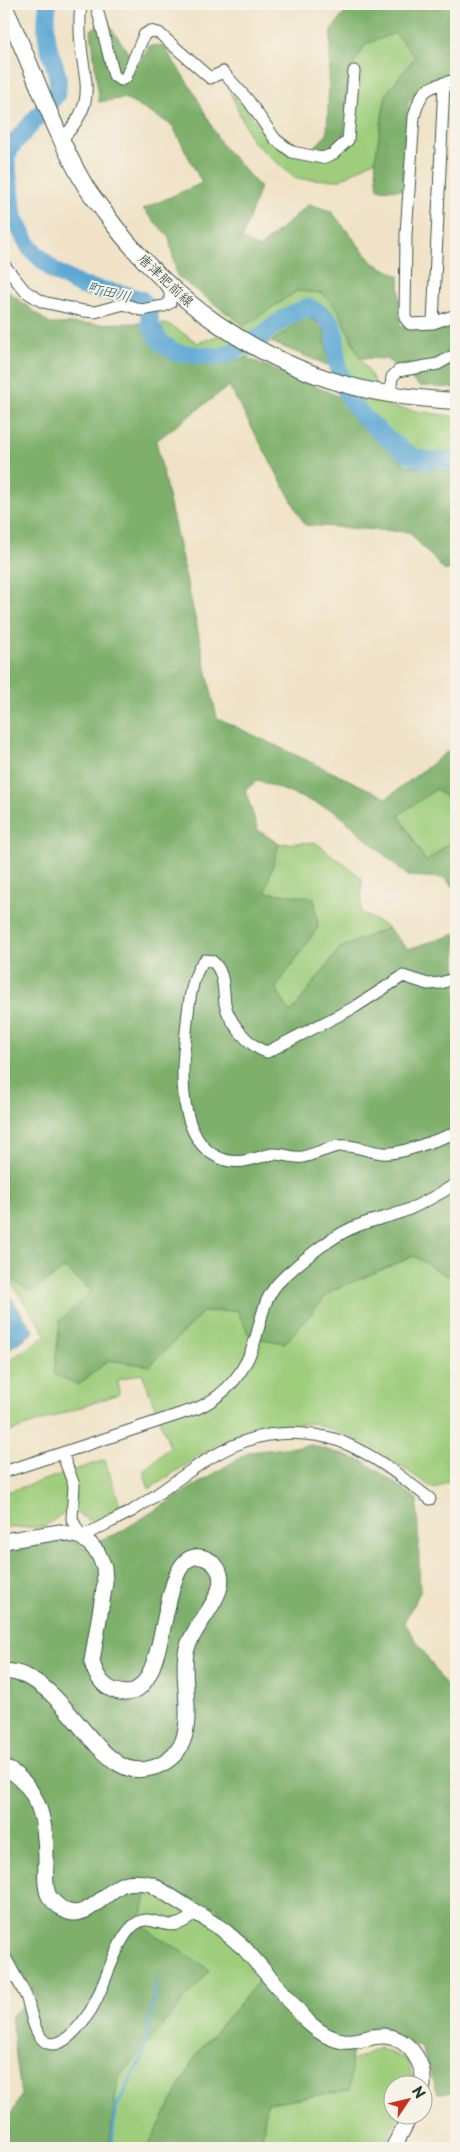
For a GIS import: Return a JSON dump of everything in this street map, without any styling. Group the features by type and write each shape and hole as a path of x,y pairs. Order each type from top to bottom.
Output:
{"main road":[{"name":"唐津肥前線","path":"4,6 20,39 61,140 84,184 114,226 141,258 197,310 238,338 316,375 359,388 390,394 456,401"}],"street":[{"path":"61,140 76,125 86,102 87,76 79,10 82,4"},
{"path":"96,4 114,76 121,80 126,77 144,35 150,32 160,33 210,78 223,72 248,100 275,139 292,152 322,158 333,154 348,140 354,71"},
{"path":"456,80 428,88 418,101 414,117 406,234 404,318 410,324 433,323 456,315"},
{"path":"433,323 444,83"},
{"path":"4,265 25,290 43,302 95,312 124,304 141,310 170,303 170,286"},
{"path":"390,394 392,377 398,371 438,364 456,354"},
{"path":"456,978 441,983 428,984 403,976 355,1007 267,1052 251,1043 230,1017 220,971 212,961 205,960 200,964 189,1007 182,1092 186,1112 194,1132 201,1143 224,1160 238,1161 283,1154 300,1158 337,1146 350,1145 384,1154 400,1151 456,1133"},
{"path":"4,1472 198,1408 215,1400 227,1390 244,1366 256,1337 258,1323 266,1299 285,1276 336,1237 352,1228 404,1211 456,1184"},
{"path":"81,1537 131,1511 231,1445 260,1436 279,1434 325,1436 351,1446 380,1463 430,1498"},
{"path":"62,1453 74,1485 75,1497 71,1511 72,1519 81,1537"},
{"path":"4,1541 60,1532 81,1537 98,1553 104,1567 105,1583 92,1661 95,1673 101,1681 108,1688 118,1692 129,1692 140,1687 148,1678 154,1662 173,1584 180,1568 190,1558 196,1557 211,1561 221,1577 216,1600 193,1632 186,1651 184,1678 187,1725 185,1739 178,1751 157,1766 143,1770 131,1769 119,1764 104,1752 77,1721 43,1688 30,1678 13,1671 4,1671"},
{"path":"4,1767 29,1789 40,1807 46,1832 46,1882 48,1894 56,1905 67,1912 79,1912 92,1907 121,1885 137,1881 151,1884 222,1929 244,1948 309,2023 321,2034 345,2041 381,2036 394,2038 405,2044 414,2054 422,2066 424,2074"},
{"path":"4,1956 26,1996 36,2029 42,2040 51,2043 61,2043 70,2037 90,2012 124,1938 134,1924 147,1920 172,1927 186,1922 196,1912"},
{"path":"393,2148 406,2124"}],"green space":[{"path":"352,4 456,4 456,75 426,83 408,103 402,190 378,189 375,160 386,94 415,57 395,33 366,44 349,72 343,140 328,153 311,151 327,134 331,30"},
{"path":"105,19 137,65 149,46 163,45 195,94 221,144 260,187 242,239 259,248 309,204 331,211 372,262 399,276 400,326 432,331 456,321 456,388 419,386 387,359 360,358 338,310 321,293 297,291 244,326 177,276 169,237 143,209 202,183 172,125 124,98 99,102 91,30"},
{"path":"395,33 415,57 386,94 375,160 340,180 296,179 252,141 230,92 277,145 328,153 349,72 366,44"},
{"path":"4,288 50,324 153,323 184,359 225,363 247,358 345,399 406,466 456,473 456,566 445,571 409,532 305,525 229,386 156,441 217,718 387,798 456,745 456,793 448,799 436,789 399,815 426,862 456,837 456,889 444,878 408,876 335,811 258,780 245,790 258,830 279,844 265,892 314,898 318,927 276,988 290,1014 340,948 388,928 408,949 456,934 456,1275 445,1275 414,1256 331,1291 285,1343 250,1337 237,1310 203,1312 150,1366 109,1360 78,1385 54,1374 60,1321 92,1291 65,1268 31,1292 6,1275 4,1277"},
{"path":"297,291 321,293 338,310 360,358 391,407 456,417 456,473 406,466 345,399 330,366 323,326 308,316 247,358 225,363 184,359 153,323 170,325 198,343 244,326"},
{"path":"307,316 323,326 330,366 271,342"},
{"path":"436,789 448,799 456,793 456,837 426,862 399,815"},
{"path":"315,842 362,878 361,912 388,928 340,948 290,1014 276,988 318,927 314,898 265,892 279,844"},
{"path":"414,1256 445,1275 456,1275 456,1477 434,1489 371,1446 314,1423 261,1427 219,1443 149,1489 143,1471 170,1447 142,1373 118,1380 119,1394 4,1434 4,1364 47,1335 6,1275 31,1292 65,1268 92,1292 78,1385 109,1360 150,1366 203,1312 238,1310 250,1337 285,1343 331,1291"},
{"path":"312,1445 365,1462 417,1499 420,1592 404,1622 456,1701 456,2092 438,2093 421,2047 352,2035 350,2090 267,2103 260,2148 147,2148 197,2054 263,1976 217,1907 148,1884 140,1925 210,1970 118,2078 109,2148 4,2148 4,2128 21,2096 11,2016 36,1995 4,1947 4,1547 28,1545 58,1537 68,1538 83,1547 120,1532 249,1452"},
{"path":"105,1460 121,1508 91,1521 69,1509 44,1527 4,1528 4,1493"},
{"path":"148,1883 217,1907 263,1976 197,2054 147,2148 109,2148 118,2078 210,1970 140,1925"},
{"path":"379,2048 408,2060 412,2074 382,2074 382,2124 395,2124 382,2148 331,2148 323,2145 320,2148 261,2148 267,2103 350,2090 351,2061"}],"water":[{"path":"6,1291 34,1332 4,1352 4,1292"}],"waterway":[{"name":"町田川","path":"48,4 46,35 57,75 58,88 56,95 11,147 6,158 14,218 30,248 54,271 81,286 124,294 142,300 149,309 150,325 161,343 177,353 221,357 254,341 286,317 308,307 319,312 332,324 341,377 352,403 359,411 388,439 407,453 419,459 456,460"},
{"path":"112,2148 115,2110 143,2056 157,1977"}]}
